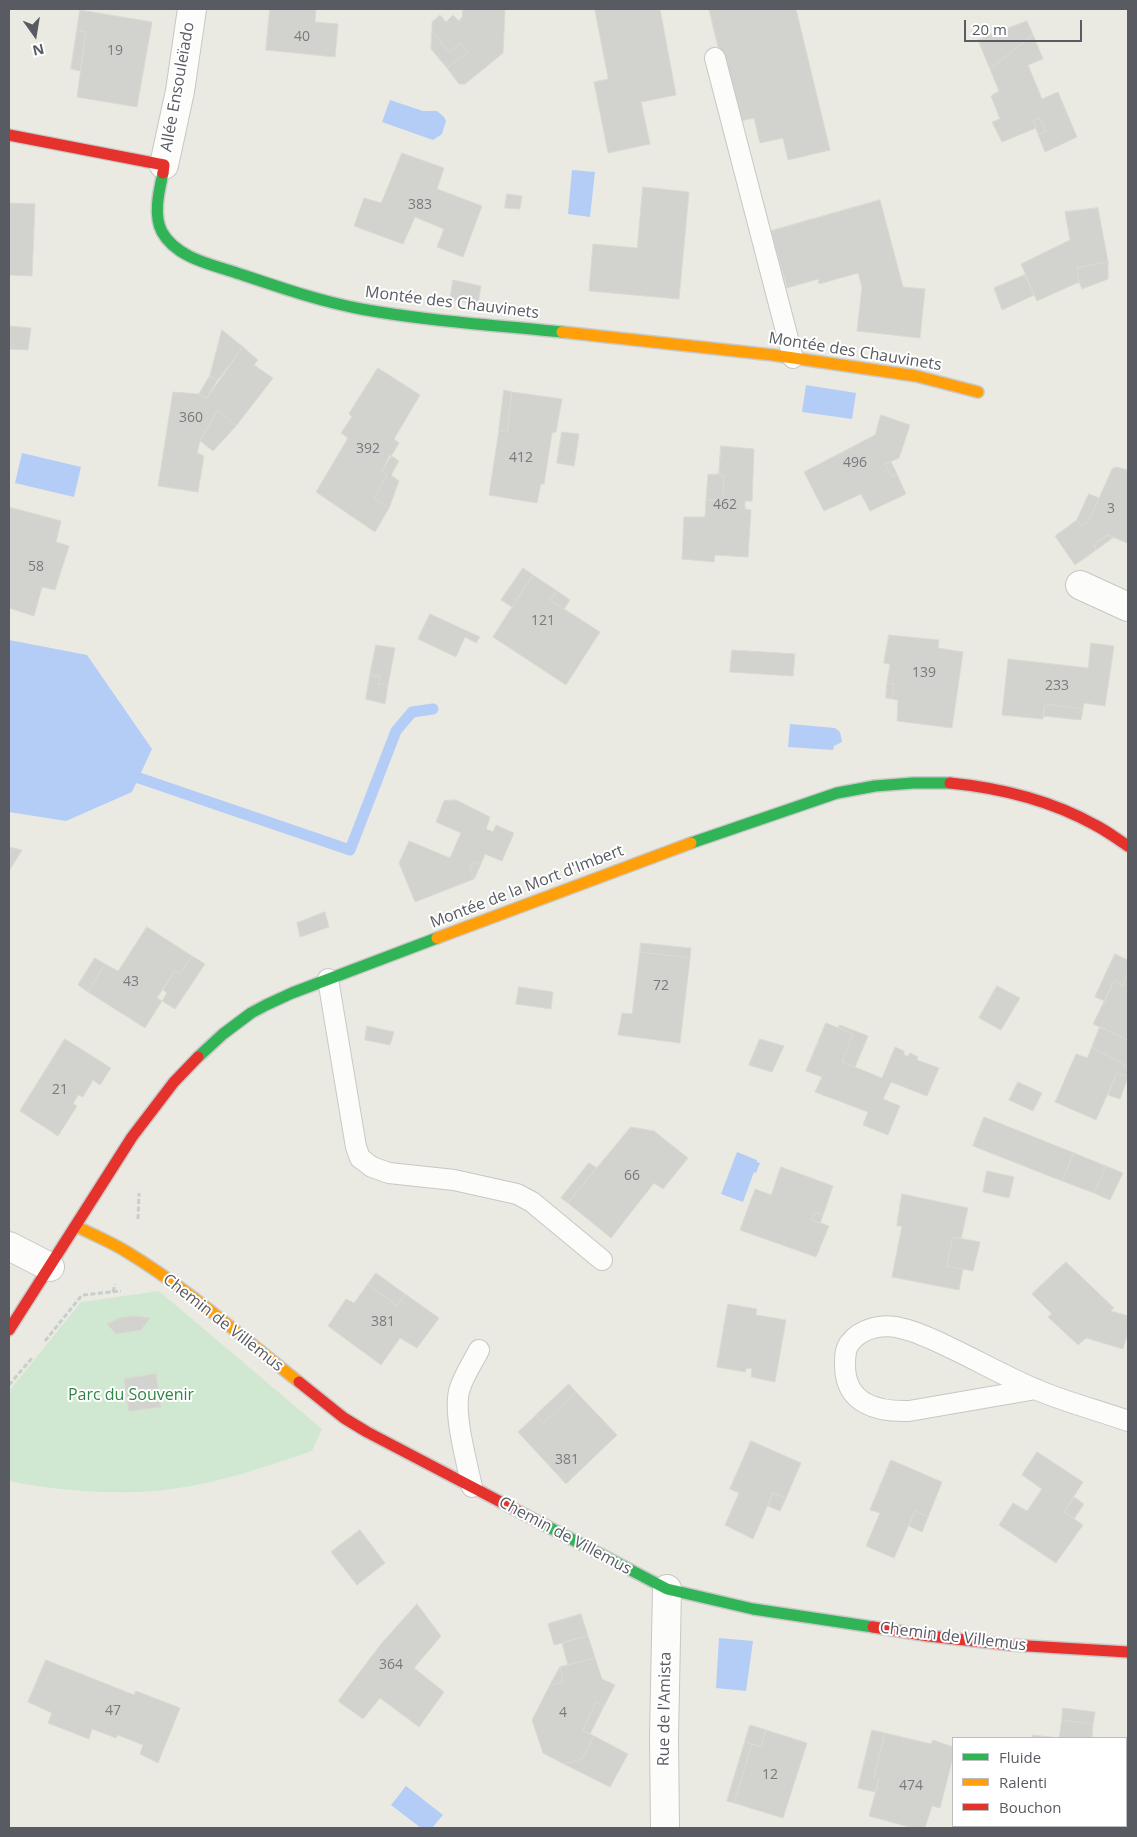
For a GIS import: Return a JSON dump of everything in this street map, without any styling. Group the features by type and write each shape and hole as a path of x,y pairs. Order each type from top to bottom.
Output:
{"street":[{"name":"Allée Ensouleïado","path":"164,165 180,91 192,9"},
{"path":"9,135 164,165"},
{"name":"Montée des Chauvinets","path":"164,165 156,209 160,230 170,242 183,253 196,259 296,293 360,309 410,316 793,358 916,376 978,392"},
{"path":"1080,585 1128,608"},
{"name":"Montée de la Mort d'Imbert","path":"9,1330 109,1171 161,1099 201,1054 222,1035 252,1012 279,999 721,831 857,788 890,784 938,782 961,783 1000,789 1048,802 1074,812 1100,825 1128,846"},
{"name":"Chemin de Villemus","path":"76,1226 126,1252 174,1284 344,1418 367,1432 667,1589 753,1609 929,1636 1011,1645 1128,1649"},
{"path":"9,1246 50,1267"},
{"name":"Rue de l'Amista","path":"665,1828 664,1736 667,1589"}],"lane":[{"path":"715,58 793,358"},
{"path":"328,979 356,1146 360,1158 372,1167 389,1173 454,1180 517,1194 532,1202 602,1260"},
{"path":"1036,1389 909,1411 892,1412 862,1402 852,1392 845,1370 846,1348 866,1329 904,1328 938,1342 1036,1389 1128,1421"},
{"path":"472,1487 458,1419 458,1398 459,1388 479,1350"}],"path":[{"path":"113,1292 138,1217 138,1197 141,1185"},
{"path":"43,1344 82,1295 174,1284"},
{"path":"9,1385 37,1352"}],"green space":[{"name":"Parc du Souvenir","path":"159,1291 322,1429 312,1451 226,1478 190,1486 153,1491 68,1490 9,1481 9,1391 81,1302"}],"water":[{"path":"390,100 423,111 437,111 446,121 442,134 433,140 382,122"},
{"path":"572,170 595,172 590,217 568,214"},
{"path":"806,385 856,393 852,419 802,412"},
{"path":"22,453 81,467 74,497 15,483"},
{"path":"9,640 87,655 152,749 132,792 66,821 9,812"},
{"path":"790,724 835,728 840,732 842,742 834,746 833,750 788,747"},
{"path":"737,1152 760,1163 756,1173 754,1172 743,1202 721,1194"},
{"path":"719,1638 753,1641 746,1691 716,1688"},
{"path":"406,1786 443,1815 432,1828 421,1828 391,1805"}],"building":[{"path":"270,9 316,9 315,22 338,24 335,57 266,50"},
{"path":"463,9 505,9 503,53 465,84 459,84 447,68 468,52 460,43 449,52 432,32 432,22 440,15 446,22 453,15 459,21 462,17"},
{"path":"595,9 660,9 676,95 641,102 650,144 608,153 594,82 608,79"},
{"path":"709,9 796,9 830,150 788,160 783,138 760,143 754,118 737,122"},
{"path":"80,10 152,22 137,107 77,97 86,32 77,30"},
{"path":"1027,21 1033,35 990,69 978,40"},
{"path":"77,30 86,32 80,71 71,69"},
{"path":"432,32 449,52 460,43 468,52 447,68 431,49"},
{"path":"1033,35 1043,59 1028,65 1042,99 1058,92 1077,137 1045,152 1038,134 1046,131 1040,118 1033,121 1036,128 1002,142 992,122 1000,119 991,96 999,91 990,69"},
{"path":"1040,118 1046,131 1038,134 1033,121"},
{"path":"402,153 444,168 437,189 482,206 463,257 437,247 444,229 415,217 403,244 354,226 364,198 381,203"},
{"path":"643,187 689,192 679,299 589,291 593,244 637,248"},
{"path":"507,194 522,196 520,209 505,208"},
{"path":"880,200 903,287 925,289 920,338 857,331 862,287 858,273 819,284 818,279 787,288 771,231"},
{"path":"9,203 35,204 32,276 9,275"},
{"path":"1098,208 1108,262 1077,268 1079,282 1037,301 1021,264 1070,240 1065,212"},
{"path":"1108,262 1108,279 1082,289 1077,268"},
{"path":"1025,275 1034,295 1002,310 994,288"},
{"path":"453,280 481,286 478,304 450,300"},
{"path":"9,326 31,328 28,350 9,349"},
{"path":"222,330 243,347 217,381 210,376"},
{"path":"243,347 258,360 254,365 273,378 236,426 218,410 200,441 197,453 204,456 198,492 158,486 173,392 199,394 206,399"},
{"path":"378,368 420,395 394,439 399,443 382,471 387,475 374,498 389,508 375,532 316,492 348,438 341,433 352,417 349,414"},
{"path":"210,376 217,381 206,399 199,394"},
{"path":"504,390 512,392 507,432 499,430"},
{"path":"512,392 562,399 556,432 552,433 544,484 541,484 537,503 489,495 499,430 507,432"},
{"path":"218,410 236,426 213,451 200,441"},
{"path":"881,415 910,425 899,458 885,464 892,477 897,474 906,494 870,511 861,494 824,511 804,472 875,435"},
{"path":"562,432 579,434 574,466 557,463"},
{"path":"721,446 754,449 752,501 745,501 745,509 751,510 748,557 715,555 714,562 682,559 684,517 705,517 706,500 723,500 724,476 719,474"},
{"path":"390,455 399,461 391,475 399,481 389,508 374,498 387,475 382,471"},
{"path":"891,462 897,474 892,477 885,464"},
{"path":"1117,467 1128,470 1127,543 1108,535 1094,545 1096,550 1075,565 1055,536 1077,520 1082,526 1089,521 1112,469"},
{"path":"719,474 724,476 723,500 706,500 708,475"},
{"path":"1089,494 1099,498 1089,521 1082,526 1077,520"},
{"path":"9,507 61,521 56,542 69,546 55,590 42,587 34,616 9,608"},
{"path":"1108,535 1114,537 1096,550 1094,545"},
{"path":"523,568 533,575 512,607 501,600"},
{"path":"533,575 557,591 550,600 600,632 566,685 493,637"},
{"path":"557,591 570,600 564,609 550,600"},
{"path":"430,614 480,637 476,643 465,637 456,657 418,639"},
{"path":"889,635 939,640 938,648 963,652 952,728 897,721 898,700 892,699 894,684 887,683 890,664 884,663"},
{"path":"1091,643 1114,646 1105,706 1084,703 1083,709 1045,704 1043,719 1002,715 1008,659 1088,668"},
{"path":"376,645 395,648 388,685 378,684 380,676 370,675"},
{"path":"732,650 795,654 793,676 730,672"},
{"path":"370,675 380,676 378,684 388,685 385,704 366,699"},
{"path":"887,683 894,684 892,699 886,698"},
{"path":"1045,704 1083,709 1081,720 1043,716"},
{"path":"456,800 490,817 486,829 493,832 496,825 514,833 502,861 485,854 481,864 473,862 470,868 474,879 415,902 399,863 409,841 450,858 461,833 436,822 444,801"},
{"path":"9,847 22,850 9,871"},
{"path":"473,862 481,864 474,879 470,868"},
{"path":"325,912 329,927 300,937 297,923"},
{"path":"147,927 192,956 180,974 175,970 157,998 162,1001 145,1028 88,992 105,964 118,971"},
{"path":"641,943 691,948 690,958 640,952"},
{"path":"640,952 690,958 680,1043 618,1035 622,1013 632,1014"},
{"path":"1115,954 1128,960 1128,972 1123,985 1114,981 1105,1001 1095,997"},
{"path":"192,956 205,964 175,1009 162,1001 167,993 163,990 175,970 180,974"},
{"path":"95,958 105,964 88,992 78,985"},
{"path":"1128,972 1128,1040 1093,1024 1114,981 1123,985"},
{"path":"997,986 1020,998 1001,1030 979,1018"},
{"path":"519,987 553,992 551,1009 516,1004"},
{"path":"826,1023 853,1034 842,1062 882,1078 895,1047 904,1051 904,1055 908,1056 910,1053 918,1057 917,1060 939,1068 927,1096 891,1082 883,1099 900,1106 888,1135 863,1125 868,1112 815,1092 822,1077 806,1071"},
{"path":"840,1025 868,1036 855,1067 842,1062 853,1034 838,1028"},
{"path":"367,1026 394,1032 390,1045 365,1040"},
{"path":"1100,1027 1128,1040 1128,1067 1092,1047"},
{"path":"65,1039 111,1068 100,1085 93,1080 83,1097 78,1095 73,1104 77,1106 58,1136 20,1111"},
{"path":"760,1039 784,1046 772,1072 749,1065"},
{"path":"1092,1047 1128,1067 1128,1077 1117,1073 1096,1120 1055,1102 1076,1054 1087,1058"},
{"path":"1117,1073 1128,1077 1120,1099 1108,1095"},
{"path":"1018,1082 1042,1093 1033,1111 1009,1100"},
{"path":"984,1117 1074,1153 1062,1181 973,1146"},
{"path":"631,1127 654,1131 688,1158 663,1189 654,1183 611,1238 568,1203"},
{"path":"1074,1153 1106,1166 1094,1193 1062,1181"},
{"path":"589,1163 597,1168 568,1203 561,1198"},
{"path":"1106,1166 1123,1173 1110,1200 1094,1193"},
{"path":"781,1167 833,1186 823,1215 815,1212 812,1220 829,1226 816,1257 740,1230 755,1189 771,1195"},
{"path":"987,1171 1014,1177 1009,1198 983,1192"},
{"path":"902,1194 968,1208 961,1239 953,1237 947,1266 963,1269 959,1290 892,1277 902,1226 897,1226"},
{"path":"815,1212 823,1215 820,1223 812,1220"},
{"path":"953,1237 980,1242 973,1271 947,1266"},
{"path":"1066,1262 1114,1308 1111,1311 1128,1316 1128,1332 1123,1349 1086,1338 1078,1345 1048,1317 1052,1314 1032,1294"},
{"path":"376,1273 405,1294 397,1306 368,1284"},
{"path":"368,1284 397,1306 405,1294 439,1318 417,1348 400,1338 381,1365 328,1326 346,1299 354,1303"},
{"path":"728,1304 757,1309 756,1315 786,1320 775,1382 751,1377 752,1369 747,1368 745,1372 717,1367"},
{"path":"134,1316 150,1318 141,1330 116,1334 107,1324 120,1318"},
{"path":"156,1374 161,1407 129,1411 124,1379"},
{"path":"569,1384 576,1392 543,1423 536,1415"},
{"path":"576,1392 617,1435 566,1484 518,1432 536,1415 543,1423"},
{"path":"751,1441 801,1463 786,1498 773,1493 753,1539 725,1525 739,1493 730,1489"},
{"path":"1037,1452 1083,1482 1064,1512 1083,1525 1056,1563 999,1525 1013,1503 1027,1511 1042,1489 1022,1475"},
{"path":"891,1460 942,1482 928,1517 915,1511 894,1558 866,1546 880,1513 870,1510"},
{"path":"773,1493 786,1498 780,1511 768,1506"},
{"path":"1074,1497 1084,1504 1074,1519 1064,1512"},
{"path":"915,1511 928,1517 922,1532 909,1526"},
{"path":"360,1530 385,1563 357,1585 331,1552"},
{"path":"417,1604 441,1636 414,1668 444,1692 419,1727 380,1698 363,1719 338,1701 381,1644"},
{"path":"581,1614 588,1636 554,1645 548,1624"},
{"path":"588,1636 595,1658 568,1665 562,1643"},
{"path":"595,1658 602,1679 615,1685 604,1706 596,1702 583,1731 594,1736 582,1759 564,1764 543,1753 532,1720 550,1685 563,1682 560,1667"},
{"path":"46,1660 134,1695 136,1691 180,1708 158,1763 140,1754 143,1745 118,1735 116,1738 92,1729 89,1739 48,1723 52,1713 28,1702"},
{"path":"560,1667 563,1682 550,1685"},
{"path":"596,1702 604,1706 590,1734 583,1731"},
{"path":"1063,1708 1095,1712 1093,1724 1062,1720"},
{"path":"1062,1720 1093,1724 1092,1737 1059,1737"},
{"path":"750,1725 766,1730 761,1747 745,1742"},
{"path":"766,1730 807,1743 783,1818 734,1803 752,1744 761,1747"},
{"path":"872,1730 885,1733 874,1778 879,1780 875,1792 858,1788"},
{"path":"885,1733 931,1744 933,1740 952,1747 952,1761 940,1808 932,1806 925,1828 913,1828 869,1816 879,1780 874,1778"},
{"path":"1032,1735 1050,1737 1032,1737"},
{"path":"594,1736 628,1754 610,1787 564,1764 582,1759"},
{"path":"745,1742 752,1744 734,1803 727,1801"},
{"path":"1010,1827 1072,1827 1071,1828"}],"waterway":[{"path":"124,776 139,778 350,850 396,731 412,712 433,709"}],"traffic: fast":[{"path":"163,173 157,211 162,232 168,241 184,254 204,262 281,288 345,306 436,320 562,332"},
{"path":"691,843 837,793 875,786 950,783"},
{"path":"198,1057 223,1034 251,1013 266,1005 292,993 437,938"},
{"path":"537,1521 667,1589 753,1609 873,1627"}],"traffic: slow":[{"path":"562,332 773,355 916,376 978,392"},
{"path":"437,938 691,843"},
{"path":"76,1226 121,1248 150,1266 215,1314 299,1382"}],"traffic: jam":[{"path":"9,135 164,165 163,173"},
{"path":"950,783 988,788 1043,802 1078,816 1108,832 1128,846"},
{"path":"9,1330 132,1137 174,1082 198,1057"},
{"path":"299,1382 344,1418 367,1432 537,1521"},
{"path":"873,1627 929,1636 1011,1645 1128,1652"}]}
